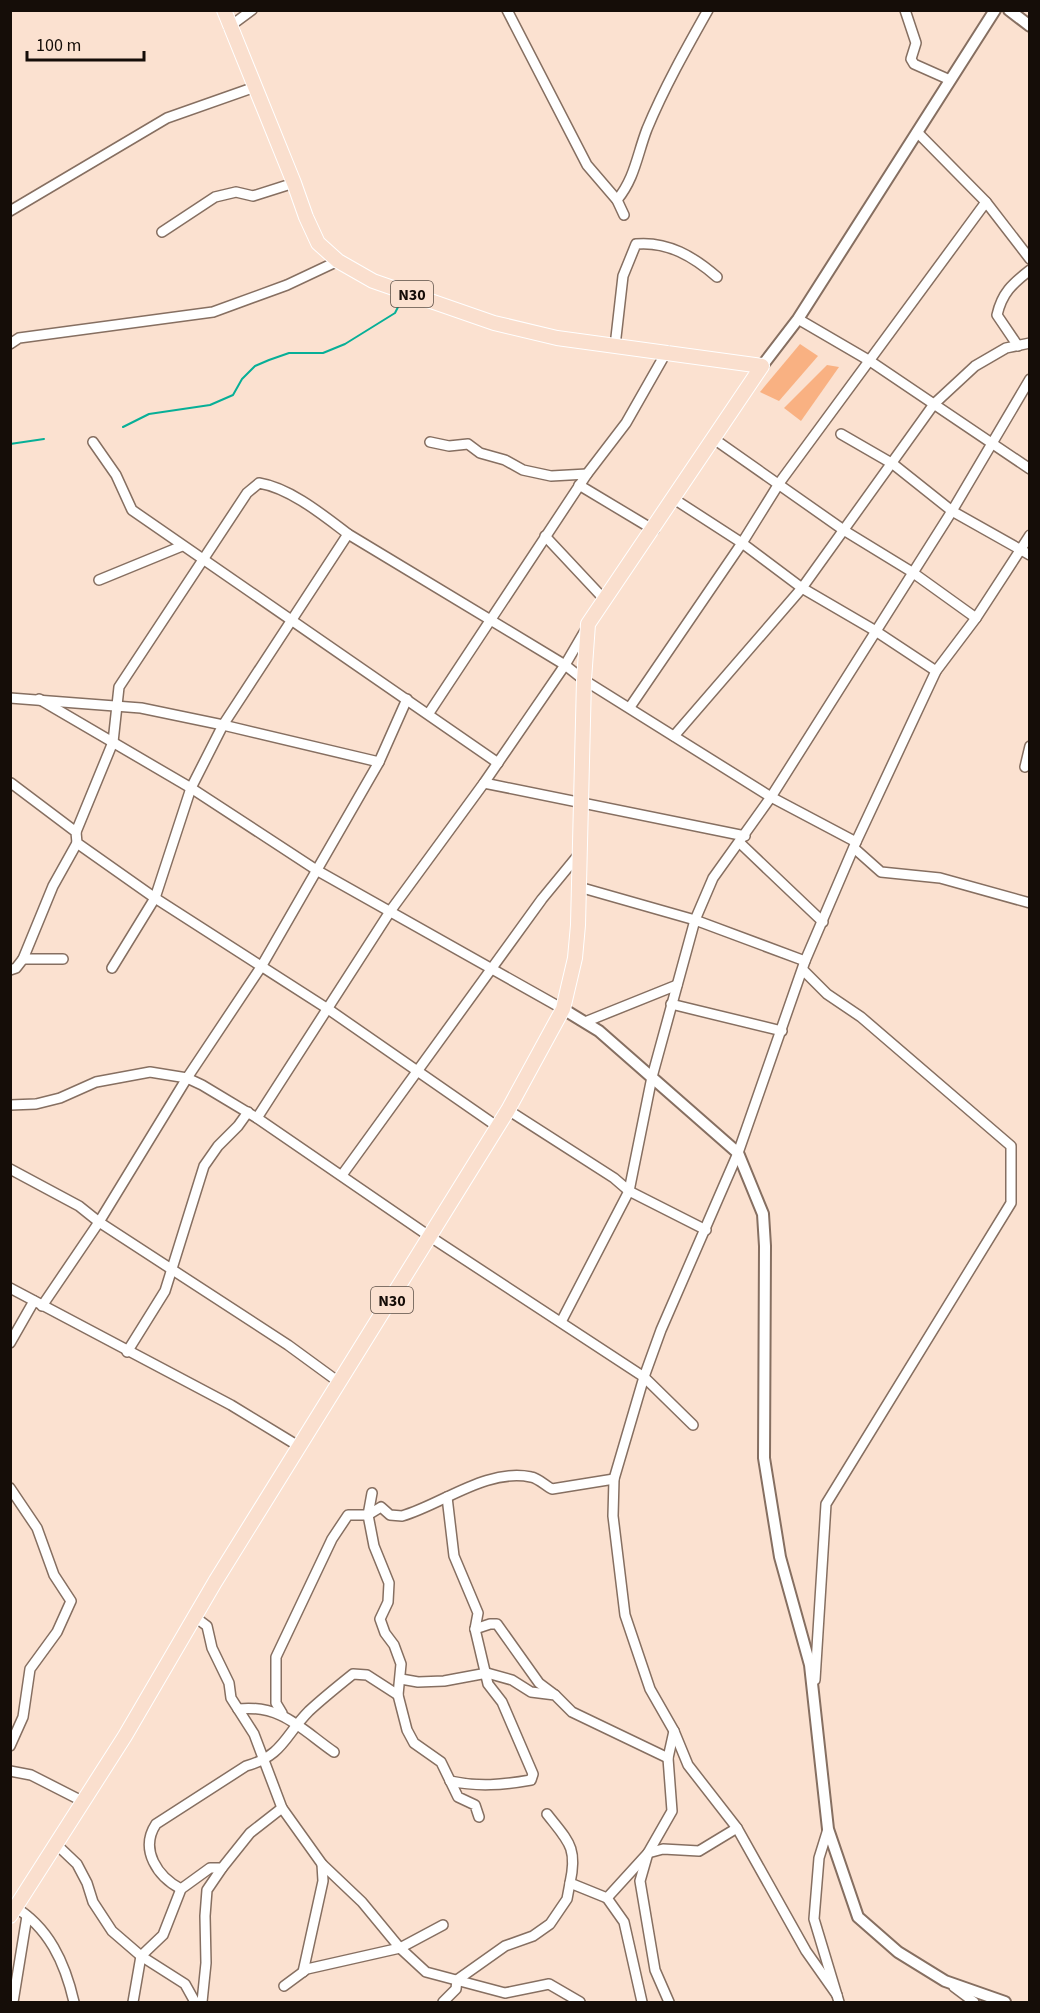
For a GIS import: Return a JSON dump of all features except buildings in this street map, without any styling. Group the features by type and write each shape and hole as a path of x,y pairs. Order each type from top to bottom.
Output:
{"main road":[{"name":"N30","path":"12,1909 84,1802 195,1617 498,1127 563,1009 575,958 581,852 584,680 588,624 654,530 762,366 667,351 557,338 494,322 373,280 338,261 318,243 306,217 224,10"}],"street":[{"path":"229,27 252,10"},
{"path":"507,10 538,75 587,165 617,200 624,215"},
{"path":"617,200 629,185 646,131 681,57 708,10"},
{"path":"905,10 916,43 911,59 914,64 950,80"},
{"path":"762,366 798,319 995,10"},
{"path":"1009,10 1029,26"},
{"path":"10,211 167,118 255,87"},
{"path":"917,132 986,202 1029,259"},
{"path":"162,232 215,197 236,192 253,196 294,183"},
{"path":"630,707 742,543 780,482 986,202"},
{"path":"615,346 623,276 636,244 665,244 701,263 717,278"},
{"path":"10,344 19,338 213,312 287,285 338,261"},
{"path":"1018,346 997,315 1001,298 1012,284 1029,270"},
{"path":"798,319 870,361 1029,469"},
{"path":"674,736 802,588 934,404 975,366 1006,348 1029,343"},
{"path":"429,713 587,474 626,423 667,351"},
{"path":"561,1322 629,1191 652,1077 676,985 695,920 713,878 771,797 874,630 952,511 1029,380"},
{"path":"841,434 893,464 952,511 1029,555"},
{"path":"714,439 780,482 845,531 912,572 976,618"},
{"path":"93,442 116,475 132,510 429,713 498,763"},
{"path":"430,442 449,446 468,444 480,453 532,472 551,476 587,474"},
{"path":"10,970 16,968 24,959 53,886 77,843 76,832 113,742 115,705 119,687 247,493 259,483 272,485 328,518 348,534 565,665 584,680 771,797 855,845 881,872 940,878 1029,903"},
{"path":"579,486 654,530"},
{"path":"674,499 742,543 802,588 874,630 936,671"},
{"path":"112,968 154,898 192,788 223,724 348,534"},
{"path":"838,1999 806,1951 737,1828 688,1765 674,1731 650,1689 625,1616 614,1516 614,1479 644,1377 661,1330 738,1153 804,965 855,845 936,671 976,618 1029,535"},
{"path":"545,536 604,599"},
{"path":"99,580 182,546"},
{"path":"127,1352 154,1312 172,1270 204,1166 252,1115 328,1009 391,910 484,783 565,665 588,624"},
{"path":"10,698 115,705 223,724 379,762"},
{"path":"39,699 192,788 318,871 391,910 490,970 585,1022 738,1153 763,1214 765,1246 764,1458 780,1557 810,1665 828,1829 858,1917 898,1952 945,1981 963,1998 974,2002"},
{"path":"10,1343 99,1222 187,1078 261,967 379,762 407,699"},
{"path":"1025,767 1029,746"},
{"path":"11,783 76,832"},
{"path":"484,783 582,802 742,839 823,922"},
{"path":"77,843 154,898 328,1009 498,1127"},
{"path":"342,1175 542,898 581,852"},
{"path":"579,887 695,920 804,965 827,994 861,1017 1011,1146 1011,1203 826,1504 814,1691"},
{"path":"24,959 63,959"},
{"path":"585,1022 676,985"},
{"path":"671,1004 782,1031"},
{"path":"10,1105 52,1100 96,1082 150,1072 187,1078 252,1115 429,1236 644,1377 693,1425"},
{"path":"508,1110 614,1178 629,1191 706,1230"},
{"path":"10,1169 79,1206 99,1222 325,1370 340,1383"},
{"path":"10,1288 127,1352 231,1405 300,1447"},
{"path":"334,1752 282,1713 276,1703 274,1689 278,1680 276,1657 287,1630 340,1523 348,1515 368,1515 381,1507 390,1515 402,1516 435,1505 447,1497 488,1481 533,1477 552,1489 614,1479"},
{"path":"10,1488 37,1528 54,1575 71,1601 57,1632 30,1669 23,1717 10,1746"},
{"path":"372,1493 368,1515 374,1546 389,1583 388,1602 380,1619 401,1664 398,1695 404,1722 414,1743 441,1762 458,1797 474,1805 479,1817"},
{"path":"447,1497 454,1556 477,1613 475,1629 488,1684 502,1702 533,1774 531,1780 504,1785 468,1785 450,1780"},
{"path":"195,1617 207,1626 212,1648 221,1662 231,1698 254,1734 282,1808 322,1864 362,1902 400,1948 426,1972 505,1993 549,1984 580,2002"},
{"path":"475,1629 497,1624 539,1683 572,1712 668,1758"},
{"path":"401,1679 418,1682 444,1682 487,1673 512,1680 531,1692 555,1695"},
{"path":"181,1890 157,1872 150,1852 151,1831 171,1814 246,1766 263,1761 298,1727 308,1713 352,1674 367,1676 398,1695"},
{"path":"238,1709 254,1707 282,1713"},
{"path":"607,1898 648,1853 672,1812 668,1758 674,1731"},
{"path":"10,1771 31,1775 84,1802"},
{"path":"202,2002 206,1963 207,1890 250,1833 282,1808"},
{"path":"443,2002 456,1989 457,1980 505,1946 533,1936 550,1924 567,1899 575,1860 568,1840 547,1814"},
{"path":"648,1853 663,1849 699,1851 737,1828"},
{"path":"828,1829 819,1858 814,1919 838,1999"},
{"path":"56,1844 76,1864 87,1883 93,1902 112,1931 141,1956 185,1984 195,2002"},
{"path":"648,1853 640,1881 655,1970 669,2002"},
{"path":"303,1972 323,1881 322,1864"},
{"path":"133,2002 141,1956 163,1935 181,1890 210,1868 222,1868"},
{"path":"570,1883 607,1898 624,1922 642,2002"},
{"path":"12,1909 27,1916 50,1940 61,1959 74,2002"},
{"path":"13,2002 27,1916"},
{"path":"284,1986 303,1972 325,1963 400,1948 443,1926"},
{"path":"945,1981 1005,2002"}],"shaded area":[{"path":"800,344 818,356 779,401 760,392"},
{"path":"827,365 839,367 801,421 784,408"}],"waterway":[{"path":"123,427 149,414 210,405 233,395 242,379 255,366 269,360 289,353 323,353 345,344 395,313 403,297"},
{"path":"10,444 44,439"}]}
